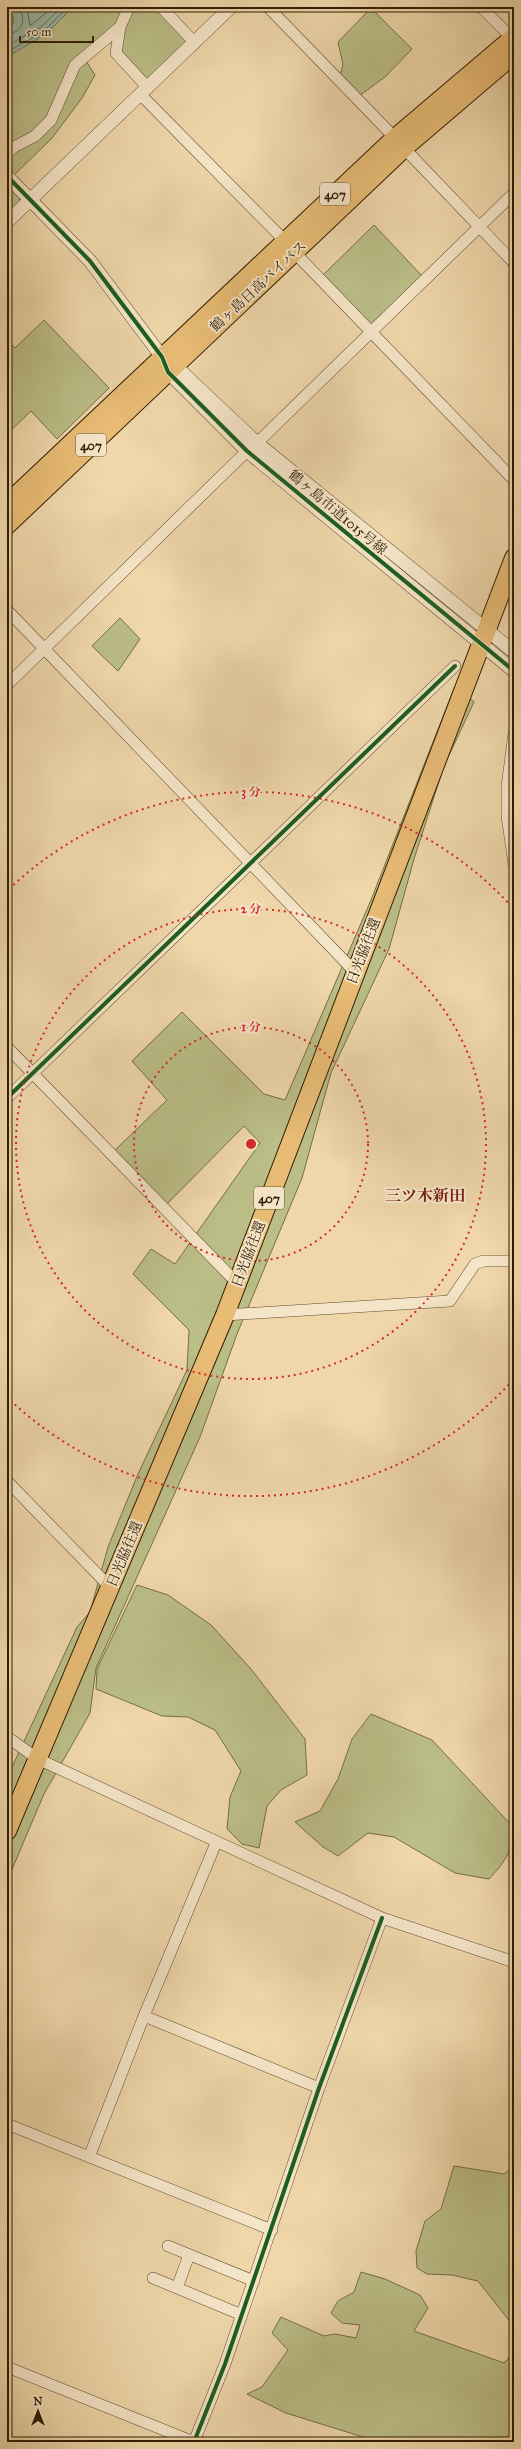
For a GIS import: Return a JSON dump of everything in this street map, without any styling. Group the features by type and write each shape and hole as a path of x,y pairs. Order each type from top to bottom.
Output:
{"highway":[{"name":"鶴ヶ島日高バイパス","path":"7,525 168,364 399,143 513,43"},
{"name":"鶴ヶ島日高バイパス","path":"7,504 168,364"},
{"name":"日光脇往還","path":"8,1825 38,1759 225,1315 514,558"}],"street":[{"path":"129,7 120,27 116,53 145,92 290,247 514,480"},
{"path":"161,7 194,42"},
{"path":"7,222 145,92 231,7"},
{"path":"268,7 514,263"},
{"path":"481,7 513,43"},
{"path":"7,153 14,147 35,136 50,120 76,65 120,27"},
{"name":"鶴ヶ島市道1015号線","path":"7,176 32,198 90,261 168,364 252,447 483,638 514,671"},
{"path":"7,685 514,194"},
{"path":"7,610 355,972"},
{"name":"鶴ヶ島市道1015号線","path":"483,638 514,652"},
{"path":"7,1098 455,666"},
{"path":"514,733 507,787 507,816 514,864"},
{"path":"7,1047 237,1283"},
{"path":"225,1315 450,1301 475,1264 483,1261 514,1261"},
{"path":"7,1481 110,1587"},
{"path":"7,1738 38,1759 216,1843 382,1918 514,1962"},
{"path":"89,2157 144,2016 216,1843"},
{"path":"7,2367 194,2442 242,2315 319,2088 382,1918"},
{"path":"144,2016 319,2088"},
{"path":"7,2124 272,2230"},
{"path":"168,2246 254,2281"},
{"path":"177,2288 189,2255"},
{"path":"153,2278 242,2315"}],"green space":[{"path":"7,7 162,7 188,42 148,80 109,37 84,58 95,75 82,98 52,138 7,182"},
{"path":"371,8 412,49 385,77 359,96 340,76 343,64 338,42"},
{"path":"7,183 19,196 20,202 7,215"},
{"path":"374,225 423,277 371,327 322,276"},
{"path":"44,320 109,388 57,439 31,411 7,434 7,340 15,348"},
{"path":"120,618 140,639 118,671 92,646"},
{"path":"455,686 474,702 444,766 414,859 389,949 331,1073 302,1178 237,1334 200,1437 96,1668 90,1713 44,1794 7,1881 7,1778 77,1627 90,1612 108,1547 138,1474 187,1370 189,1330 133,1274 151,1249 175,1264 260,1143 244,1126 166,1205 114,1151 167,1100 132,1061 182,1012 264,1094 285,1100 371,900"},
{"path":"137,1585 168,1595 211,1625 251,1669 305,1739 307,1775 281,1790 267,1806 259,1848 242,1844 227,1829 230,1797 241,1771 215,1730 188,1717 162,1716 96,1689 97,1669"},
{"path":"371,1714 432,1740 514,1828 514,1836 510,1850 499,1868 489,1879 455,1873 394,1837 368,1833 338,1856 323,1847 295,1822 320,1811 338,1779 352,1739"},
{"path":"454,2166 504,2174 514,2166 514,2334 511,2323 478,2281 452,2275 427,2274 417,2268 416,2251 425,2221 441,2209"},
{"path":"361,2272 385,2279 420,2295 428,2308 414,2331 504,2363 514,2352 514,2442 379,2442 286,2413 247,2394 262,2387 288,2350 272,2333 281,2317 324,2336 335,2334 356,2338 360,2325 342,2323 331,2313 338,2301 354,2292"}],"water":[{"path":"7,7 73,7 46,34 7,57 7,25 13,24 14,18 7,15"}],"cycle path":[{"path":"7,176 90,261 162,357 168,372 247,451 514,671"},
{"path":"7,1098 455,666"},
{"path":"194,2442 225,2364 319,2088 382,1918"}],"district":[{"name":"三ツ木新田","path":"425,1195"}]}
